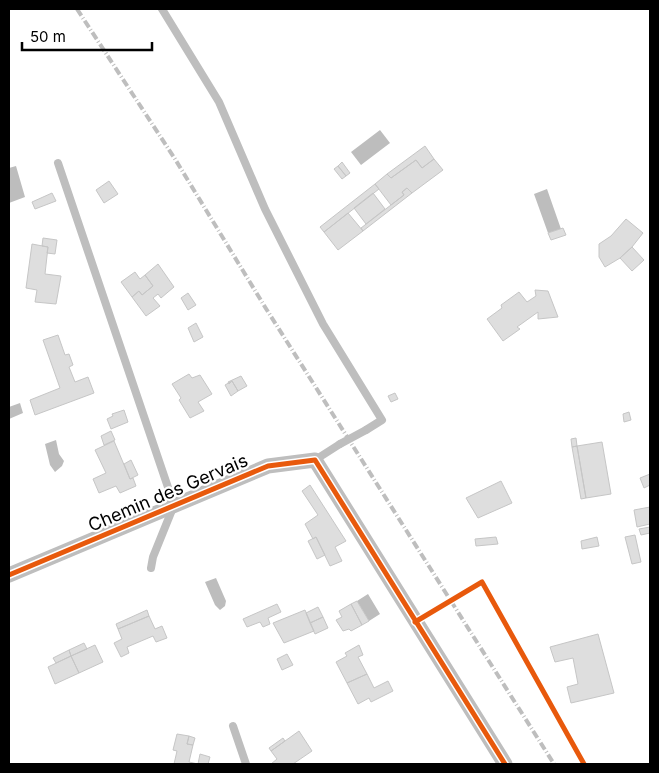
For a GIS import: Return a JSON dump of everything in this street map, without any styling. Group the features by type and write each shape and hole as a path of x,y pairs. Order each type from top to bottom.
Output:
{"street":[{"name":"Chemin des Gervais","path":"9,575 268,466 315,460"},
{"path":"315,460 504,764"}],"lane":[{"path":"162,9 219,102 265,209 322,324 382,420 315,460"},
{"path":"58,163 174,505 153,557 151,568"},
{"path":"233,726 246,764"}],"shaded area":[{"path":"380,130 390,143 361,165 351,152"},
{"path":"16,166 25,197 9,203 9,168"},
{"path":"547,189 561,229 548,233 534,194"},
{"path":"20,403 23,413 9,419 9,407"},
{"path":"56,440 59,454 64,461 62,466 55,472 50,465 45,444"},
{"path":"216,578 226,601 225,606 220,610 215,605 205,582"},
{"path":"368,594 380,614 369,621 357,601"}],"building":[{"path":"425,146 434,159 422,168 416,160 391,178 387,174"},
{"path":"434,159 443,170 412,193 407,188 402,192 404,195 391,205 375,184 387,174 391,178 416,160 422,168"},
{"path":"342,162 350,173 346,176 338,166"},
{"path":"338,166 346,176 342,179 334,169"},
{"path":"109,181 118,194 104,203 96,190"},
{"path":"375,184 379,189 324,232 320,227"},
{"path":"407,188 412,193 363,231 361,228 404,195 402,192"},
{"path":"52,193 56,201 35,209 32,202"},
{"path":"373,193 385,209 366,224 354,208"},
{"path":"348,213 363,231 338,250 324,232"},
{"path":"626,219 643,233 620,258 605,267 599,257 599,244 611,236"},
{"path":"563,228 566,235 551,240 548,233"},
{"path":"43,238 57,240 55,254 47,253 48,247 42,246"},
{"path":"32,244 48,247 45,274 61,276 56,304 35,302 37,290 26,288"},
{"path":"632,247 644,260 632,271 620,258"},
{"path":"158,264 174,287 161,298 158,294 153,298 160,306 146,316 132,297 139,291 142,295 153,286 145,275"},
{"path":"135,272 140,279 145,275 153,286 142,295 139,291 132,297 121,282"},
{"path":"535,290 548,291 558,317 538,319 538,312 517,327 520,329 503,341 487,319 502,308 501,305 519,292 527,302 536,296"},
{"path":"188,293 196,305 188,310 181,298"},
{"path":"196,323 203,337 194,342 188,328"},
{"path":"58,335 65,355 69,354 73,365 69,367 75,382 88,377 94,393 35,415 30,400 60,388 43,340"},
{"path":"189,374 192,378 200,375 212,394 198,402 204,411 190,418 172,384"},
{"path":"241,376 247,386 238,391 232,381 229,384 228,382"},
{"path":"232,381 238,391 231,396 225,385"},
{"path":"395,393 398,399 391,402 388,396"},
{"path":"124,410 128,422 111,429 107,419 113,416 112,414"},
{"path":"629,412 631,420 624,422 623,414"},
{"path":"111,431 115,440 104,445 101,436"},
{"path":"576,438 577,446 572,447 571,439"},
{"path":"114,441 130,479 133,478 136,486 120,493 116,486 99,493 93,479 106,473 95,450"},
{"path":"602,442 611,494 586,498 577,446"},
{"path":"577,446 586,498 581,499 572,447"},
{"path":"131,460 138,475 130,479 124,464"},
{"path":"650,474 650,485 644,488 640,478"},
{"path":"501,481 512,503 478,518 466,498"},
{"path":"310,485 346,541 335,547 342,561 330,566 316,537 313,539 305,524 318,515 302,491"},
{"path":"650,507 650,524 637,527 634,510"},
{"path":"650,527 650,533 641,535 639,529"},
{"path":"635,535 641,562 632,564 625,537"},
{"path":"316,537 325,555 317,559 308,541"},
{"path":"496,537 498,544 476,546 475,539"},
{"path":"597,537 599,546 582,549 581,541"},
{"path":"357,601 369,621 362,625 351,604"},
{"path":"277,604 281,612 268,618 270,624 263,627 260,622 247,627 243,619"},
{"path":"351,604 362,625 351,631 349,629 343,631 336,620 342,617 339,611"},
{"path":"318,607 323,617 310,623 306,613"},
{"path":"147,610 149,616 118,629 116,624"},
{"path":"305,610 314,631 284,643 273,623"},
{"path":"149,616 155,629 162,626 167,638 156,642 153,636 127,647 129,653 121,657 114,643 122,639 118,629"},
{"path":"323,617 328,628 315,634 310,623"},
{"path":"598,634 614,693 571,703 567,687 578,684 573,658 555,662 550,647"},
{"path":"84,643 87,649 71,656 69,650"},
{"path":"95,645 103,662 79,673 71,656"},
{"path":"359,645 363,655 358,657 367,674 347,683 336,662 347,656 345,653"},
{"path":"69,650 71,656 56,663 53,658"},
{"path":"287,654 293,665 282,670 277,659"},
{"path":"71,656 79,673 55,684 48,667"},
{"path":"367,674 374,688 388,681 393,691 371,702 369,698 358,704 347,683"},
{"path":"299,731 312,751 293,764 271,764 277,759 271,751"},
{"path":"177,734 189,736 187,744 193,745 189,762 198,764 174,764 177,751 173,750"},
{"path":"189,736 195,738 193,745 187,744"},
{"path":"283,738 285,741 271,751 269,748"},
{"path":"200,754 210,757 208,764 198,764"}],"railway":[{"path":"77,9 175,159 265,307 554,764"}],"cycle path":[{"path":"9,575 268,466 315,460 505,764"},
{"path":"415,622 482,582 584,764"}]}
